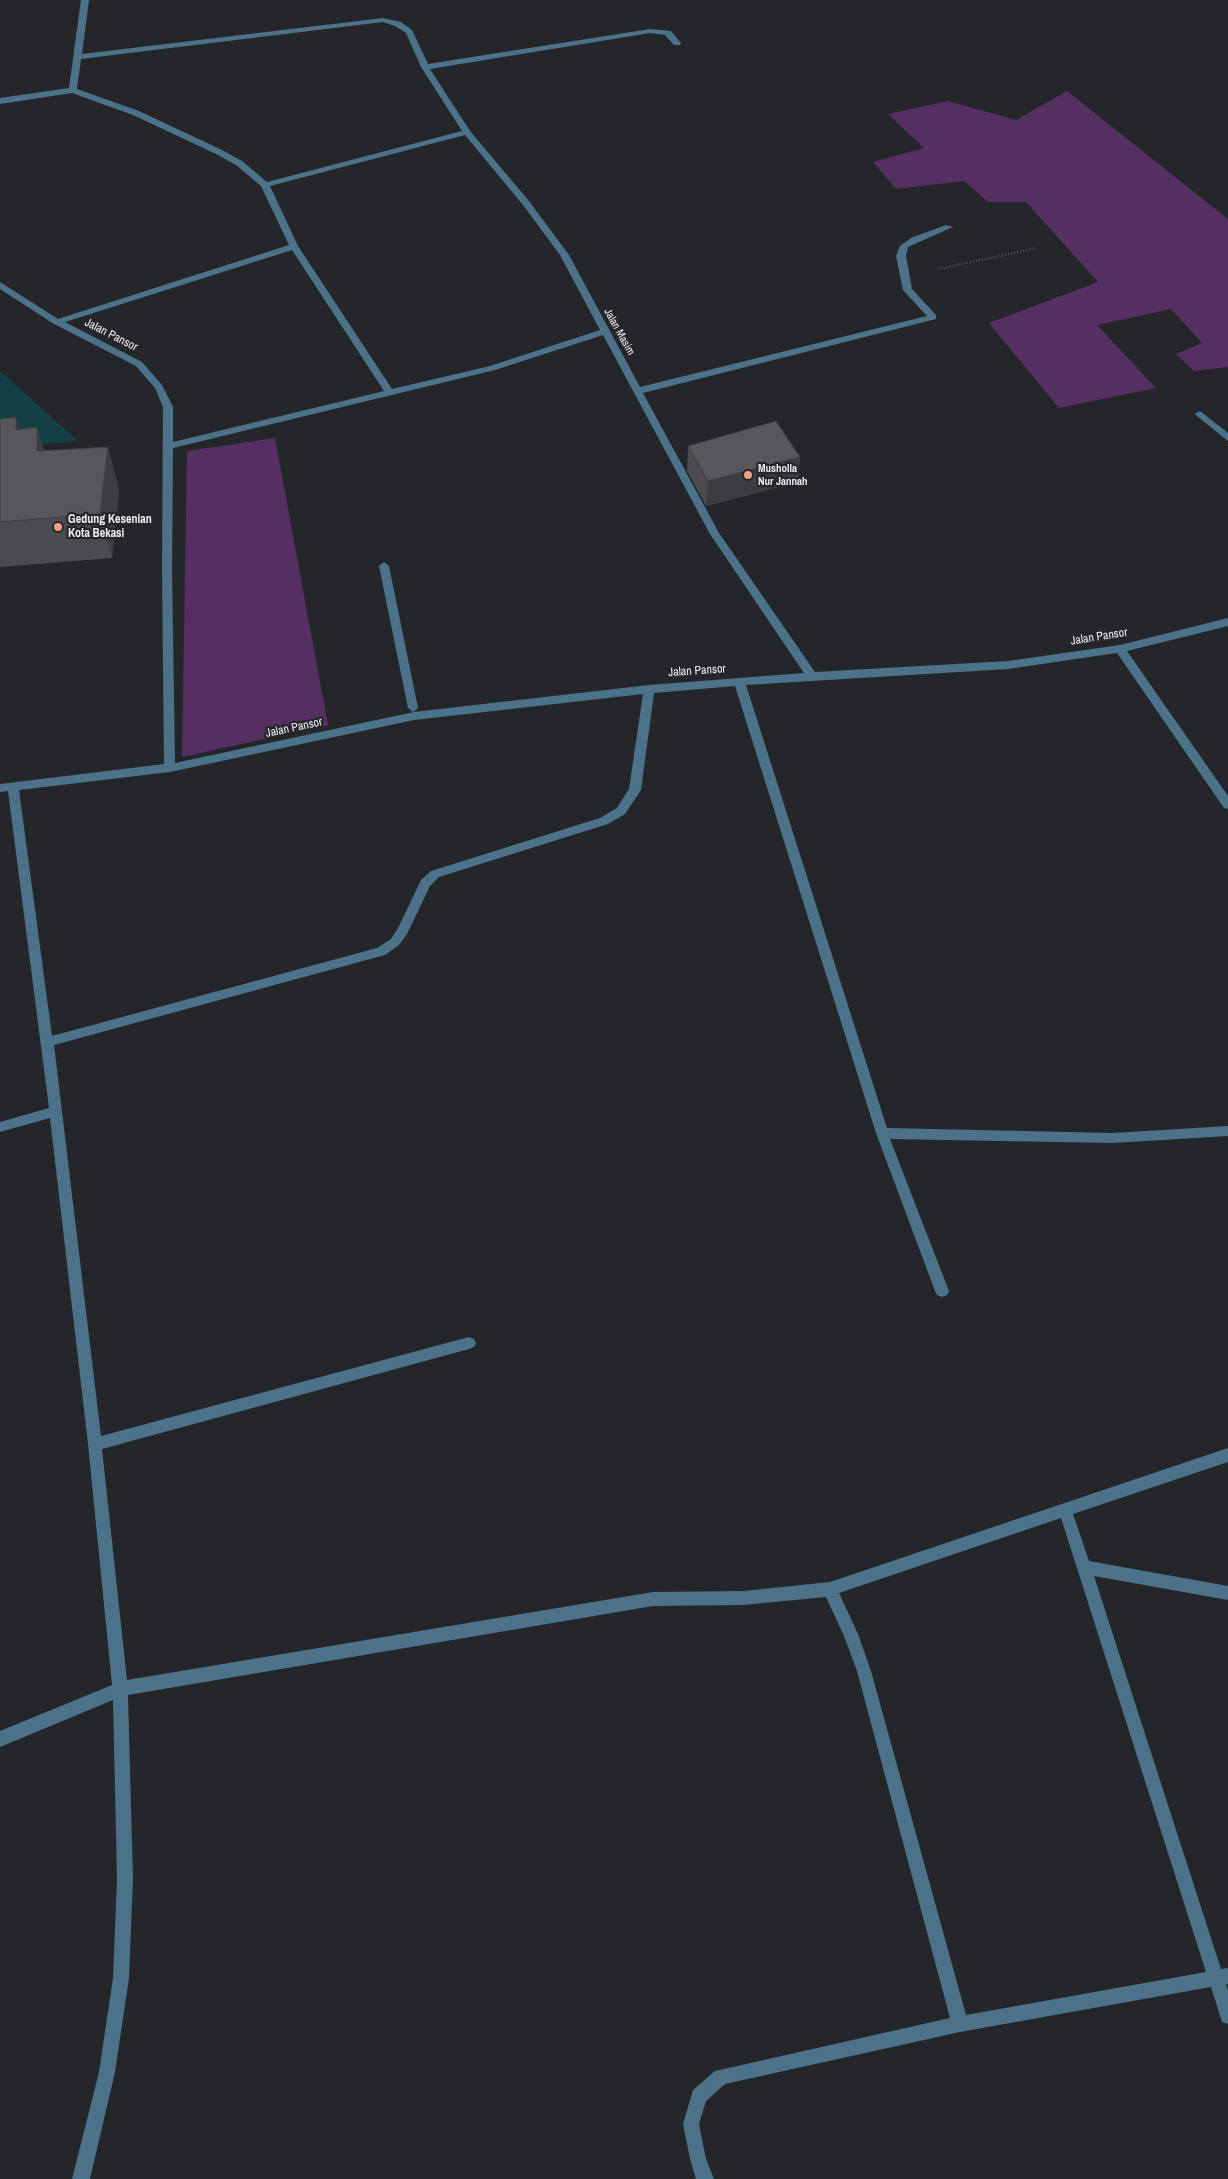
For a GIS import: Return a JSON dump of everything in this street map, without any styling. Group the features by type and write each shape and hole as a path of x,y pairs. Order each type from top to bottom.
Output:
{"street":[{"path":"73,90 85,0"},
{"name":"Jalan Masim","path":"79,56 383,20 398,24 409,32 425,68 467,132 526,203 564,255 715,534 812,676"},
{"path":"425,68 650,31 668,33 677,43"},
{"path":"0,101 73,90 136,113 239,163 265,185 294,246 390,393"},
{"path":"265,185 467,132"},
{"path":"638,391 933,317 908,290 901,256 904,246 914,240 949,227"},
{"path":"57,322 294,246"},
{"name":"Jalan Pansor","path":"0,285 57,322 139,364 159,387 168,408 167,568 170,768"},
{"path":"168,446 492,368 605,331"},
{"path":"1200,414 1228,438"},
{"path":"384,566 413,712"},
{"name":"Jalan Pansor","path":"6,787 170,768 413,712 648,688 812,676 1008,665 1120,649 1228,622"},
{"path":"1120,649 1228,805"},
{"path":"739,682 882,1133 942,1291"},
{"path":"47,1042 381,952 396,942 404,931 424,883 435,874 604,821 621,811 635,790 648,688"},
{"path":"6,787 47,1042 95,1444 120,1689 125,1879 121,1978 106,2072 81,2179"},
{"path":"0,1127 55,1111"},
{"path":"882,1133 1114,1138 1228,1130"},
{"path":"95,1444 468,1343"},
{"path":"0,1739 120,1689 653,1599 744,1598 830,1589 1228,1455"},
{"path":"1065,1510 1222,1977 1228,2016"},
{"path":"1083,1567 1228,1593"},
{"path":"830,1589 851,1634 864,1671 960,2024"},
{"path":"705,2179 698,2159 691,2124 699,2096 721,2077 960,2024 1222,1977"}],"path":[{"path":"905,277 1037,248"}],"shaded area":[{"path":"1067,91 1228,219 1228,367 1194,371 1176,354 1202,343 1171,309 1097,325 1156,388 1059,408 989,323 1098,282 1026,202 988,202 964,181 896,189 873,162 924,148 888,114 948,101 1016,120"},
{"path":"275,438 328,725 182,757 187,451"}],"water":[{"path":"0,371 78,441 0,448"}],"building":[{"path":"16,417 16,430 37,427 37,451 108,447 100,514 0,522 0,419"},
{"path":"776,421 800,457 708,481 688,446"}],"place":[{"name":"Musholla Nur Jannah","path":"748,475"},
{"name":"Gedung Kesenian Kota Bekasi","path":"58,527"}]}
